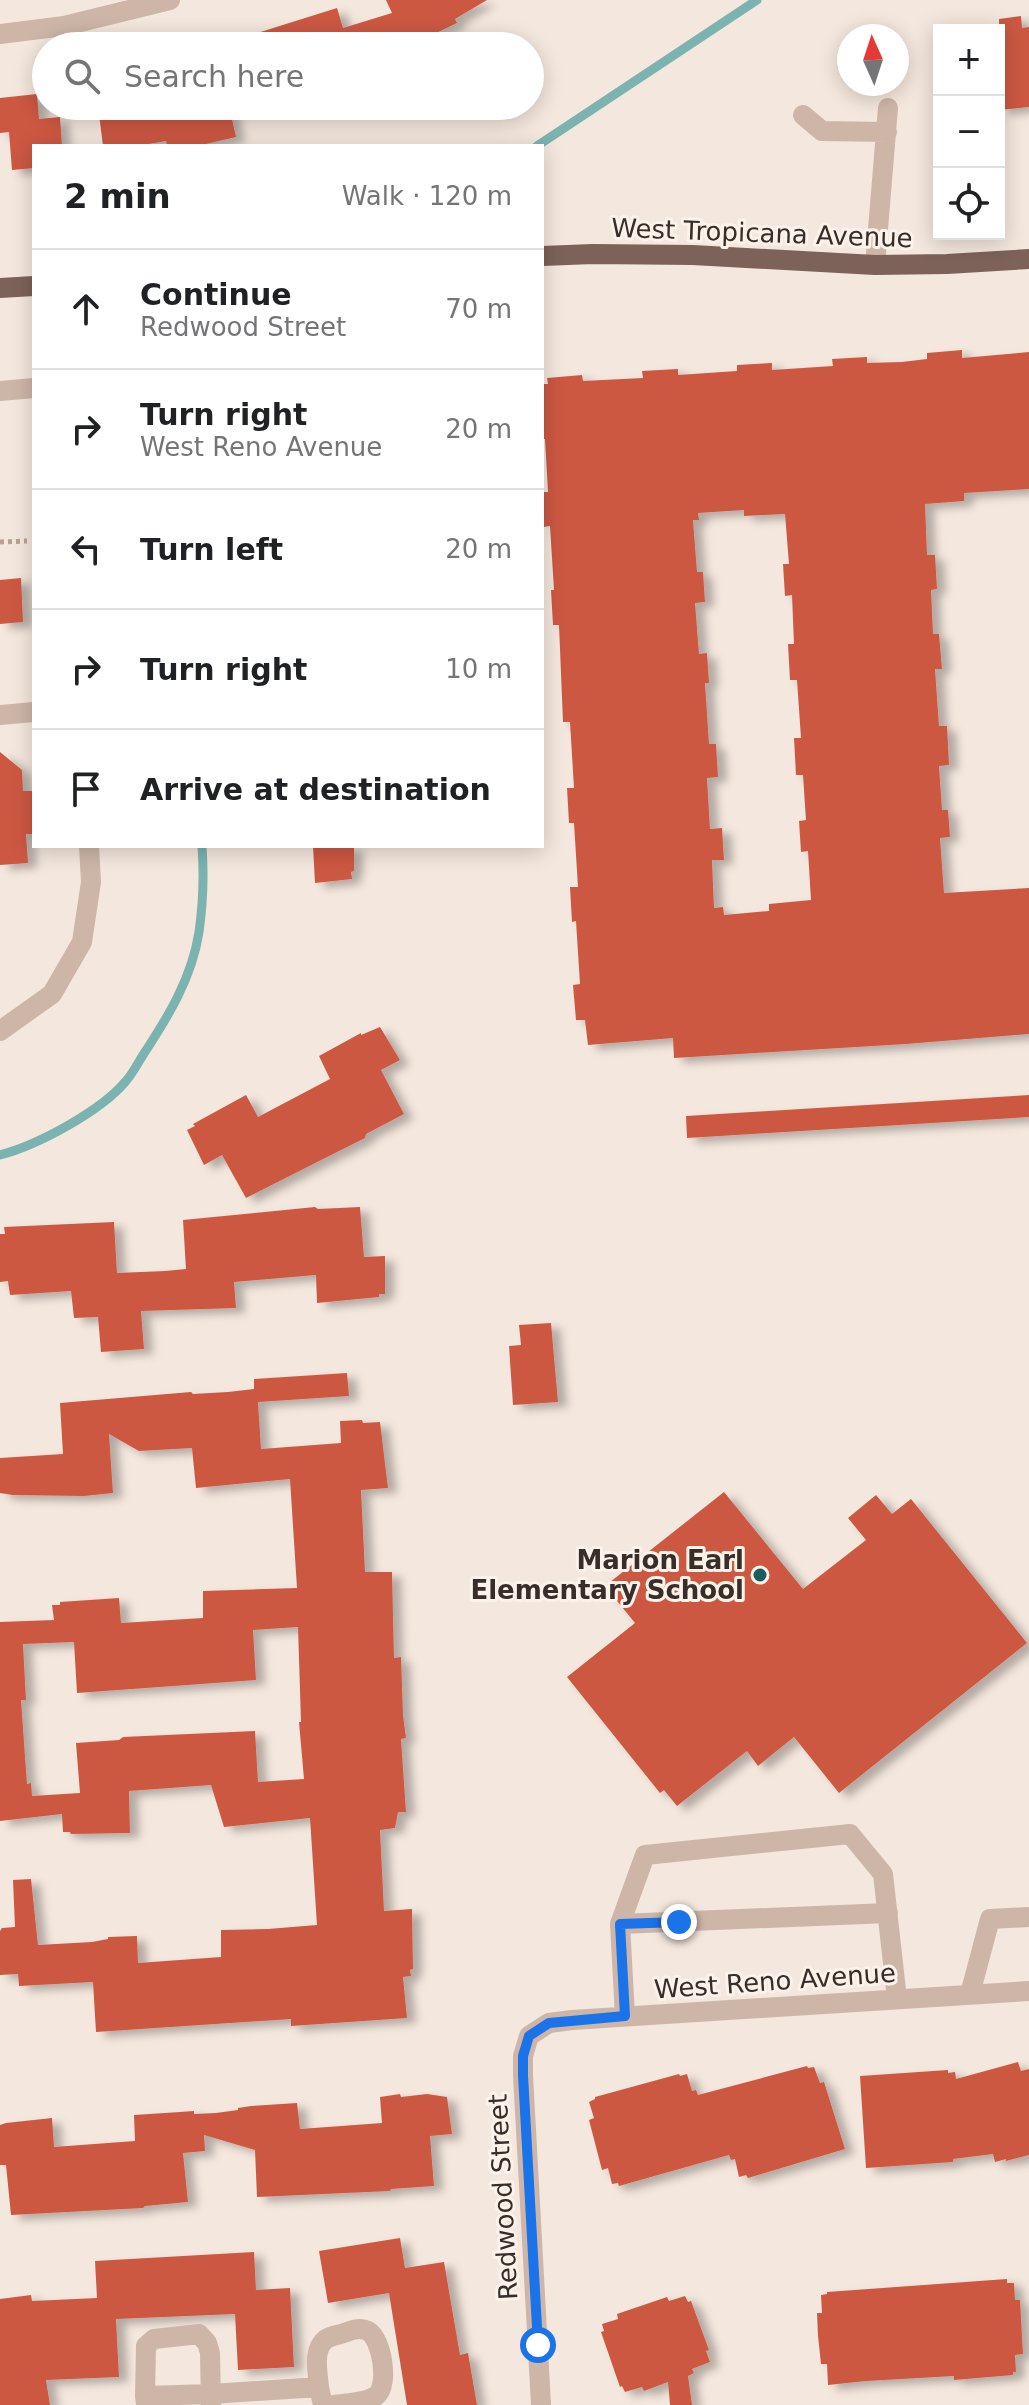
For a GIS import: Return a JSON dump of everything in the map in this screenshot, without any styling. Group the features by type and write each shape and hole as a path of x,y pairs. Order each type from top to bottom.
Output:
{"main road":[{"name":"West Tropicana Avenue","path":"544,256 693,255 875,265 1029,259"},
{"path":"0,288 32,286"}],"street":[{"path":"0,34 64,26 170,0"},
{"path":"875,265 888,108"},
{"path":"803,115 822,131 887,132"},
{"path":"0,391 32,388"},
{"path":"0,715 32,712"},
{"path":"0,1031 52,994 82,942 91,882 89,848"},
{"path":"625,2016 620,1924 645,1855 850,1834 883,1874 897,1999"},
{"path":"620,1924 888,1913"},
{"path":"970,1994 990,1919 1029,1917"},
{"name":"West Reno Avenue","path":"529,2036 549,2023 625,2016 1029,1991"},
{"name":"Redwood Street","path":"529,2036 523,2056 523,2075 541,2405"},
{"path":"211,2400 210,2353 207,2343 199,2334 154,2339 146,2346 146,2400 211,2400 321,2396 317,2357 320,2347 326,2339 365,2329 376,2340 384,2373 380,2392 373,2398 334,2405"}],"path":[{"path":"0,542 27,541"}],"building":[{"path":"386,0 487,0 455,19 457,23 438,32 260,32 337,8 343,28 392,13"},
{"path":"1021,16 1022,28 1029,27 1029,107 1005,109 1005,24 999,24 999,19"},
{"path":"32,95 32,120 60,120 62,144 32,144 32,168 12,170 9,132 0,133 0,98"},
{"path":"100,120 232,120 236,137 206,144 167,144 166,141 103,144"},
{"path":"962,350 962,358 1029,352 1029,489 964,493 964,501 925,504 927,555 935,555 937,589 931,590 933,634 939,634 942,669 935,669 939,726 947,726 949,765 939,766 942,810 948,810 950,837 940,838 944,893 1029,888 1029,1034 674,1058 673,1038 588,1045 585,1020 576,1020 573,985 580,984 576,921 572,922 570,887 578,887 574,823 569,823 567,788 574,788 570,722 563,722 559,625 553,625 550,526 544,527 544,492 548,492 544,384 548,384 547,378 582,375 583,381 643,378 642,371 678,369 678,375 737,371 737,365 772,363 772,370 833,366 832,359 867,357 867,363 927,359 927,353","holes":["744,510 744,516 785,514 789,564 783,564 785,596 792,595 794,644 788,644 790,680 797,680 801,738 794,738 796,775 803,775 806,820 799,821 801,852 808,851 811,900 769,904 769,911 724,915 723,907 714,908 712,860 724,860 722,828 710,829 707,778 718,777 716,744 709,744 705,683 709,683 707,653 699,654 695,603 705,602 703,572 697,572 693,520 699,520 698,513"]},
{"path":"21,578 23,622 0,624 0,580"},
{"path":"0,752 22,770 23,791 32,791 32,834 26,834 28,863 0,865"},
{"path":"313,848 354,848 352,879 315,883"},
{"path":"380,1027 400,1060 381,1070 404,1114 366,1134 365,1138 246,1198 222,1155 204,1165 187,1130 195,1126 193,1124 246,1095 258,1117 330,1079 319,1056 361,1033"},
{"path":"1029,1095 1029,1117 687,1138 686,1116"},
{"path":"315,1207 360,1207 364,1257 385,1256 385,1294 317,1303 316,1275 234,1282 236,1308 141,1311 144,1349 101,1352 98,1317 74,1318 71,1291 10,1295 8,1281 0,1282 0,1234 5,1234 4,1227 114,1222 117,1273 165,1271 186,1269 183,1220"},
{"path":"551,1323 558,1402 513,1405 509,1346 521,1345 519,1325"},
{"path":"347,1373 349,1396 258,1402 261,1449 341,1443 340,1421 380,1422 388,1488 361,1490 365,1572 392,1572 394,1658 401,1657 406,1738 401,1739 406,1812 398,1812 395,1828 380,1830 384,1911 412,1909 413,1969 410,1970 411,1976 403,1977 407,2018 291,2026 291,2019 96,2032 93,1982 19,1986 18,1974 0,1975 0,1931 15,1927 13,1880 31,1879 38,1945 137,1936 138,1963 221,1957 221,1930 317,1925 310,1818 224,1827 211,1785 129,1791 130,1833 63,1832 62,1814 0,1821 0,1622 54,1620 52,1605 60,1605 60,1602 119,1598 121,1623 203,1618 203,1591 297,1588 290,1479 196,1488 192,1448 139,1451 109,1434 113,1493 84,1496 13,1495 0,1493 0,1458 63,1454 60,1403 254,1389 254,1379","holes":["298,1627 304,1779 258,1782 255,1731 123,1737 119,1740 76,1743 80,1793 32,1796 31,1783 27,1784 21,1700 26,1700 23,1644 74,1642 77,1693 256,1680 253,1630"]},
{"path":"724,1492 803,1589 866,1540 848,1518 876,1495 892,1514 911,1499 1027,1643 839,1793 794,1737 758,1766 747,1751 677,1806 664,1790 660,1793 567,1677 635,1623 605,1586"},
{"path":"1018,2062 1021,2071 1029,2069 1029,2155 995,2162 993,2154 953,2159 953,2162 866,2168 860,2076 948,2070 948,2073 955,2072 956,2079"},
{"path":"807,2066 814,2067 820,2083 824,2082 845,2149 748,2178 746,2175 739,2177 735,2159 731,2160 729,2155 619,2186 618,2183 612,2184 608,2168 602,2170 589,2120 594,2118 589,2102 595,2097 679,2074 687,2074 692,2091 696,2090 698,2095"},
{"path":"400,2094 401,2097 427,2094 447,2097 452,2134 430,2136 434,2186 257,2197 255,2150 204,2135 205,2151 183,2153 188,2202 143,2208 11,2215 6,2165 0,2165 0,2125 6,2123 52,2118 54,2147 135,2141 134,2115 194,2111 194,2114 216,2113 251,2106 297,2103 300,2129 382,2123 380,2097"},
{"path":"400,2238 405,2268 444,2262 460,2355 468,2353 477,2405 407,2405 389,2293 328,2303 319,2251"},
{"path":"254,2252 256,2290 290,2288 294,2367 238,2370 235,2314 116,2319 119,2377 46,2380 50,2405 0,2405 0,2299 31,2295 32,2301 97,2298 95,2261"},
{"path":"1007,2279 1007,2283 1014,2283 1015,2300 1020,2300 1023,2354 1015,2355 1016,2372 1013,2375 828,2385 827,2364 821,2364 818,2336 817,2313 822,2313 821,2295 827,2292"},
{"path":"685,2296 688,2302 691,2301 709,2350 706,2351 710,2362 692,2369 694,2373 688,2376 692,2405 670,2405 668,2382 644,2391 642,2387 625,2392 620,2387 601,2332 604,2331 602,2324 618,2319 617,2314 667,2297 669,2301"}],"waterway":[{"path":"540,144 757,0"},
{"path":"0,1155 50,1135 85,1115 115,1092 133,1071 170,1012 196,949 203,878 202,848"}],"place":[{"name":"Marion Earl Elementary School","path":"760,1575"}],"route":[{"path":"538,2345 523,2075 523,2056 529,2036 549,2023 625,2016 620,1924 679,1922"}]}
